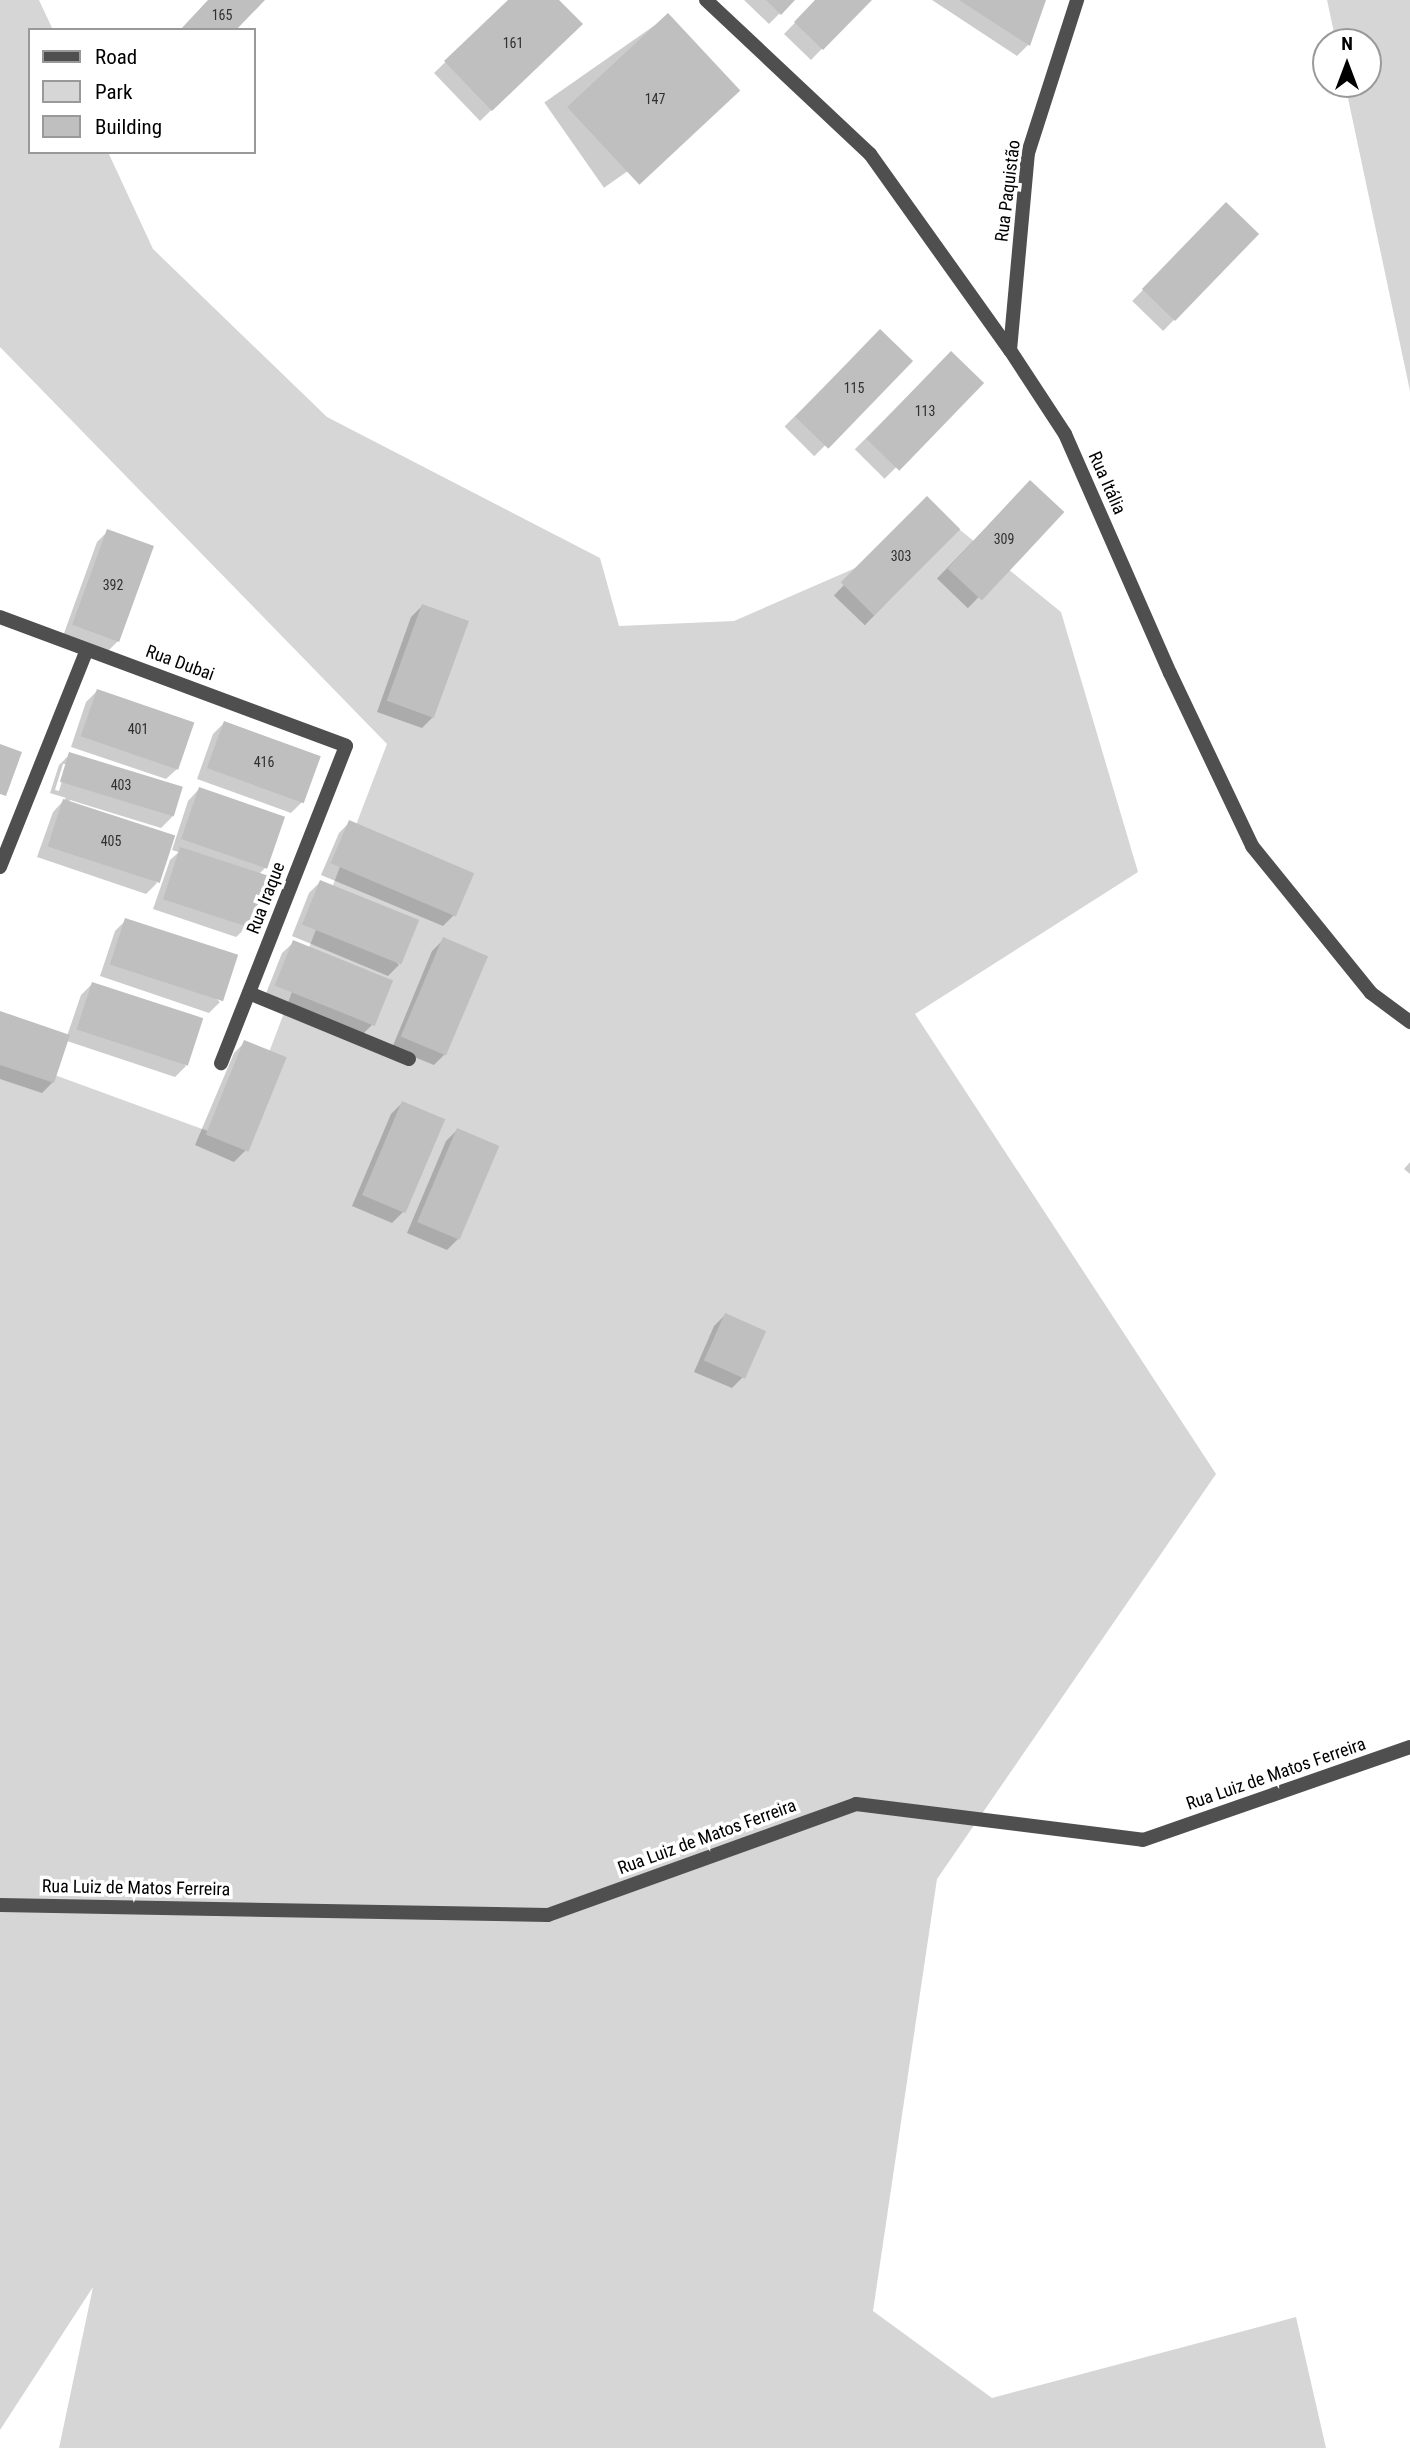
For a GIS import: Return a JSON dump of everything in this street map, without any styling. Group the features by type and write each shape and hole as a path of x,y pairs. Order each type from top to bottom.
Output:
{"street":[{"name":"Rua Itália","path":"706,0 870,154 1010,350 1065,435 1170,673 1252,846 1371,993 1410,1022"},
{"name":"Rua Paquistão","path":"1010,350 1028,153 1077,0"},
{"name":"Rua Dubai","path":"0,617 346,746"},
{"path":"0,867 87,650"},
{"name":"Rua Iraque","path":"221,1063 346,746"},
{"path":"249,993 409,1059"},
{"name":"Rua Luiz de Matos Ferreira","path":"0,1905 548,1915 856,1804 1143,1840 1410,1747"}],"green space":[{"path":"0,0 39,0 52,28 28,28 28,154 109,154 153,249 327,417 600,558 619,626 734,621 954,525 1061,612 1138,872 915,1014 1216,1474 937,1879 873,2311 992,2398 1296,2317 1326,2448 59,2448 93,2287 0,2430 0,1055 235,1141 387,744 0,347"},
{"path":"1327,0 1410,0 1410,391 1348,98 1382,98 1382,28 1333,28"}],"building":[{"path":"208,0 265,0 238,28 182,28"},
{"path":"508,0 559,0 583,24 492,111 444,61"},
{"path":"766,0 795,0 781,15"},
{"path":"815,0 872,0 823,50 794,22"},
{"path":"959,0 1046,0 1030,46"},
{"path":"668,13 740,91 639,185 567,107"},
{"path":"1226,202 1259,234 1175,321 1142,289"},
{"path":"880,329 913,361 828,449 795,417"},
{"path":"951,351 984,383 899,471 866,439"},
{"path":"1030,480 1064,512 982,601 947,568"},
{"path":"927,496 960,529 874,616 841,582"},
{"path":"107,529 154,546 119,642 72,625"},
{"path":"422,604 469,621 434,718 387,701"},
{"path":"97,689 194,723 178,770 81,736"},
{"path":"224,721 321,756 304,803 207,768"},
{"path":"0,744 22,752 6,796 0,794"},
{"path":"69,752 183,787 174,816 60,782"},
{"path":"199,787 285,817 267,869 181,839"},
{"path":"63,799 175,835 160,883 48,847"},
{"path":"349,820 474,873 456,916 331,863"},
{"path":"180,847 267,875 251,928 163,899"},
{"path":"320,880 419,920 401,965 302,925"},
{"path":"125,918 238,955 223,1001 110,965"},
{"path":"443,937 488,956 446,1056 401,1036"},
{"path":"293,940 393,980 375,1026 275,985"},
{"path":"92,982 203,1018 188,1066 77,1030"},
{"path":"0,1011 70,1035 54,1083 0,1065"},
{"path":"244,1040 287,1057 248,1152 206,1135"},
{"path":"402,1101 445,1119 405,1213 362,1195"},
{"path":"457,1128 499,1146 459,1240 417,1222"},
{"path":"725,1313 766,1331 745,1379 704,1361"}]}
